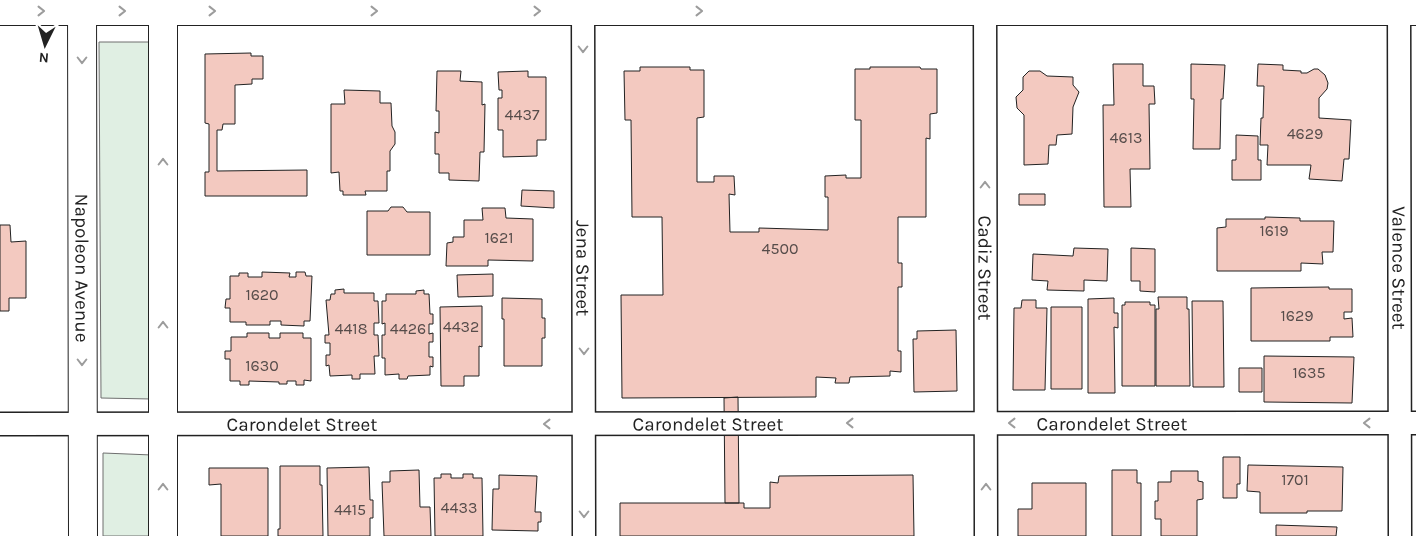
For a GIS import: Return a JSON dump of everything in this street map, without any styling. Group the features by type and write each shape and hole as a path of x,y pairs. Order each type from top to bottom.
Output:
{"main road":[{"path":"0,11 82,5 1405,7"},
{"name":"Napoleon Avenue","path":"82,5 83,536"},
{"path":"163,6 163,536"}],"street":[{"name":"Jena Street","path":"583,5 584,536"},
{"name":"Cadiz Street","path":"985,5 986,536"},
{"name":"Valence Street","path":"1400,536 1408,423 1405,7"},
{"name":"Carondelet Street","path":"0,424 1408,423"}],"green space":[{"path":"99,42 152,42 151,399 101,398"},
{"path":"103,453 152,455 152,536 103,536"}],"building":[{"path":"251,53 251,56 263,56 263,79 252,79 252,84 235,85 235,124 223,124 222,130 217,130 217,171 307,170 307,196 205,196 205,172 209,172 209,124 205,123 205,54"},
{"path":"1113,64 1143,64 1143,86 1154,86 1155,104 1149,104 1150,169 1130,169 1131,207 1104,207 1103,105 1114,105"},
{"path":"1191,64 1225,65 1223,99 1221,99 1220,149 1193,149 1194,99 1191,99"},
{"path":"1258,64 1283,65 1283,70 1301,71 1301,73 1318,69 1325,75 1328,83 1327,89 1319,98 1319,118 1351,120 1349,159 1344,159 1342,181 1309,179 1311,165 1267,165 1268,145 1260,145 1264,86 1257,86"},
{"path":"640,67 690,67 690,70 704,70 704,117 697,118 697,182 714,182 714,176 734,176 735,195 729,194 730,232 759,232 759,228 828,230 828,197 825,197 825,176 846,175 846,178 861,178 861,120 855,120 855,69 870,69 870,67 920,67 921,69 937,69 937,113 930,114 930,139 926,138 926,217 898,217 898,263 902,263 902,287 898,287 898,351 901,351 901,372 890,371 890,376 850,377 849,383 835,383 836,378 816,377 816,397 622,398 621,295 663,295 662,217 632,217 631,120 625,120 624,71 640,71"},
{"path":"437,71 461,71 460,81 482,82 482,105 485,104 484,152 480,152 479,181 449,180 449,173 439,173 439,154 435,154 435,132 439,133 439,111 436,111"},
{"path":"528,71 528,77 546,77 546,140 537,140 537,156 503,157 503,130 498,130 498,98 502,98 502,90 499,90 498,72"},
{"path":"1029,71 1040,71 1047,76 1073,77 1073,85 1079,92 1073,107 1072,134 1057,135 1056,145 1049,145 1048,164 1024,165 1024,115 1017,108 1016,97 1023,90 1023,77"},
{"path":"344,90 380,91 380,103 391,103 395,144 390,151 387,191 365,191 366,195 343,195 343,191 340,191 339,172 331,173 331,104 345,104"},
{"path":"1236,135 1258,136 1258,160 1261,160 1261,180 1232,180 1232,160 1236,160"},
{"path":"522,190 554,191 554,208 521,206"},
{"path":"1019,194 1045,194 1045,205 1019,205"},
{"path":"391,207 403,207 407,212 430,212 430,255 367,255 367,211 388,211"},
{"path":"482,208 505,208 506,218 533,219 533,261 488,260 488,266 446,266 447,243 453,242 453,237 464,237 464,220 483,220"},
{"path":"1265,217 1300,218 1300,221 1334,221 1333,252 1322,252 1323,264 1301,263 1301,271 1217,271 1217,228 1226,227 1226,219 1265,219"},
{"path":"0,225 10,225 11,242 26,241 26,298 9,298 9,311 0,311"},
{"path":"1074,248 1108,249 1107,281 1084,280 1084,291 1047,290 1048,281 1032,280 1033,254 1073,256"},
{"path":"1131,248 1155,249 1155,292 1140,291 1140,281 1131,281"},
{"path":"262,272 290,273 289,277 296,277 296,272 305,272 306,276 312,276 310,321 304,321 304,326 281,325 281,321 270,321 270,325 246,325 246,322 230,322 230,308 225,308 226,299 230,299 230,276 248,273 248,277 262,277"},
{"path":"493,274 493,296 458,297 457,275"},
{"path":"1329,287 1329,289 1352,289 1352,312 1344,312 1344,319 1352,318 1353,337 1330,337 1330,341 1251,341 1251,288"},
{"path":"344,289 344,293 374,293 374,301 378,301 379,323 374,323 374,335 378,335 379,356 374,356 375,374 360,374 360,379 352,379 352,375 330,376 329,365 326,366 326,355 330,355 330,343 325,343 325,335 329,335 326,300 330,300 331,294 335,294 335,290"},
{"path":"424,290 424,294 429,294 430,314 433,314 433,324 429,324 429,334 433,333 433,342 429,342 429,357 433,357 433,367 430,366 430,375 408,376 407,379 399,379 399,374 385,375 385,358 382,358 382,335 385,335 385,323 382,324 382,301 386,301 386,294 416,294 416,291"},
{"path":"1158,297 1187,297 1187,309 1189,309 1190,386 1156,386 1156,309 1159,309"},
{"path":"502,298 542,299 542,318 545,318 545,338 542,338 542,366 504,366"},
{"path":"1114,298 1114,313 1118,313 1118,328 1114,327 1115,393 1088,393 1088,299"},
{"path":"1022,300 1036,300 1036,308 1047,308 1045,390 1013,390 1014,308 1021,308"},
{"path":"1192,301 1223,301 1224,387 1193,387"},
{"path":"1125,302 1150,302 1150,305 1155,305 1155,386 1122,386 1122,305 1125,305"},
{"path":"482,306 482,347 479,346 479,376 464,376 464,386 441,386 440,307"},
{"path":"1051,307 1082,307 1082,389 1051,389"},
{"path":"956,330 957,391 914,392 913,339 917,339 917,331"},
{"path":"247,333 269,333 269,338 280,338 280,333 303,333 303,338 311,338 311,381 304,380 304,385 296,385 296,381 287,381 287,384 279,384 279,382 249,381 249,385 240,385 240,381 230,381 230,359 225,359 225,351 231,351 231,337 247,337"},
{"path":"1264,356 1354,357 1352,403 1264,402"},
{"path":"1239,368 1262,368 1262,392 1239,392"},
{"path":"738,397 739,503 725,503 724,398"},
{"path":"1223,457 1240,457 1240,484 1237,484 1237,498 1223,498"},
{"path":"1248,465 1343,467 1342,511 1260,513 1260,492 1247,491"},
{"path":"280,466 320,466 323,536 278,536 278,529 280,529"},
{"path":"369,467 370,500 373,500 370,536 328,536 327,468"},
{"path":"209,468 268,468 268,536 221,536 221,484 209,485"},
{"path":"419,470 420,507 430,507 431,536 384,536 382,482 390,482 390,471"},
{"path":"1112,470 1137,470 1137,483 1141,483 1141,536 1112,536"},
{"path":"1171,471 1198,471 1198,481 1203,482 1203,499 1197,500 1197,536 1161,536 1161,519 1155,519 1155,501 1158,501 1158,482 1171,482"},
{"path":"441,474 451,474 451,478 463,478 463,474 473,474 473,478 482,478 483,536 435,536 434,478 441,478"},
{"path":"499,475 537,476 535,512 541,512 541,522 538,522 538,531 492,530 493,489 499,489"},
{"path":"913,475 914,536 620,536 620,503 744,503 744,508 770,508 770,482 778,483 779,476"},
{"path":"1032,483 1086,483 1086,536 1018,536 1018,509 1032,509"},
{"path":"1276,525 1337,527 1336,536 1276,536"}]}
